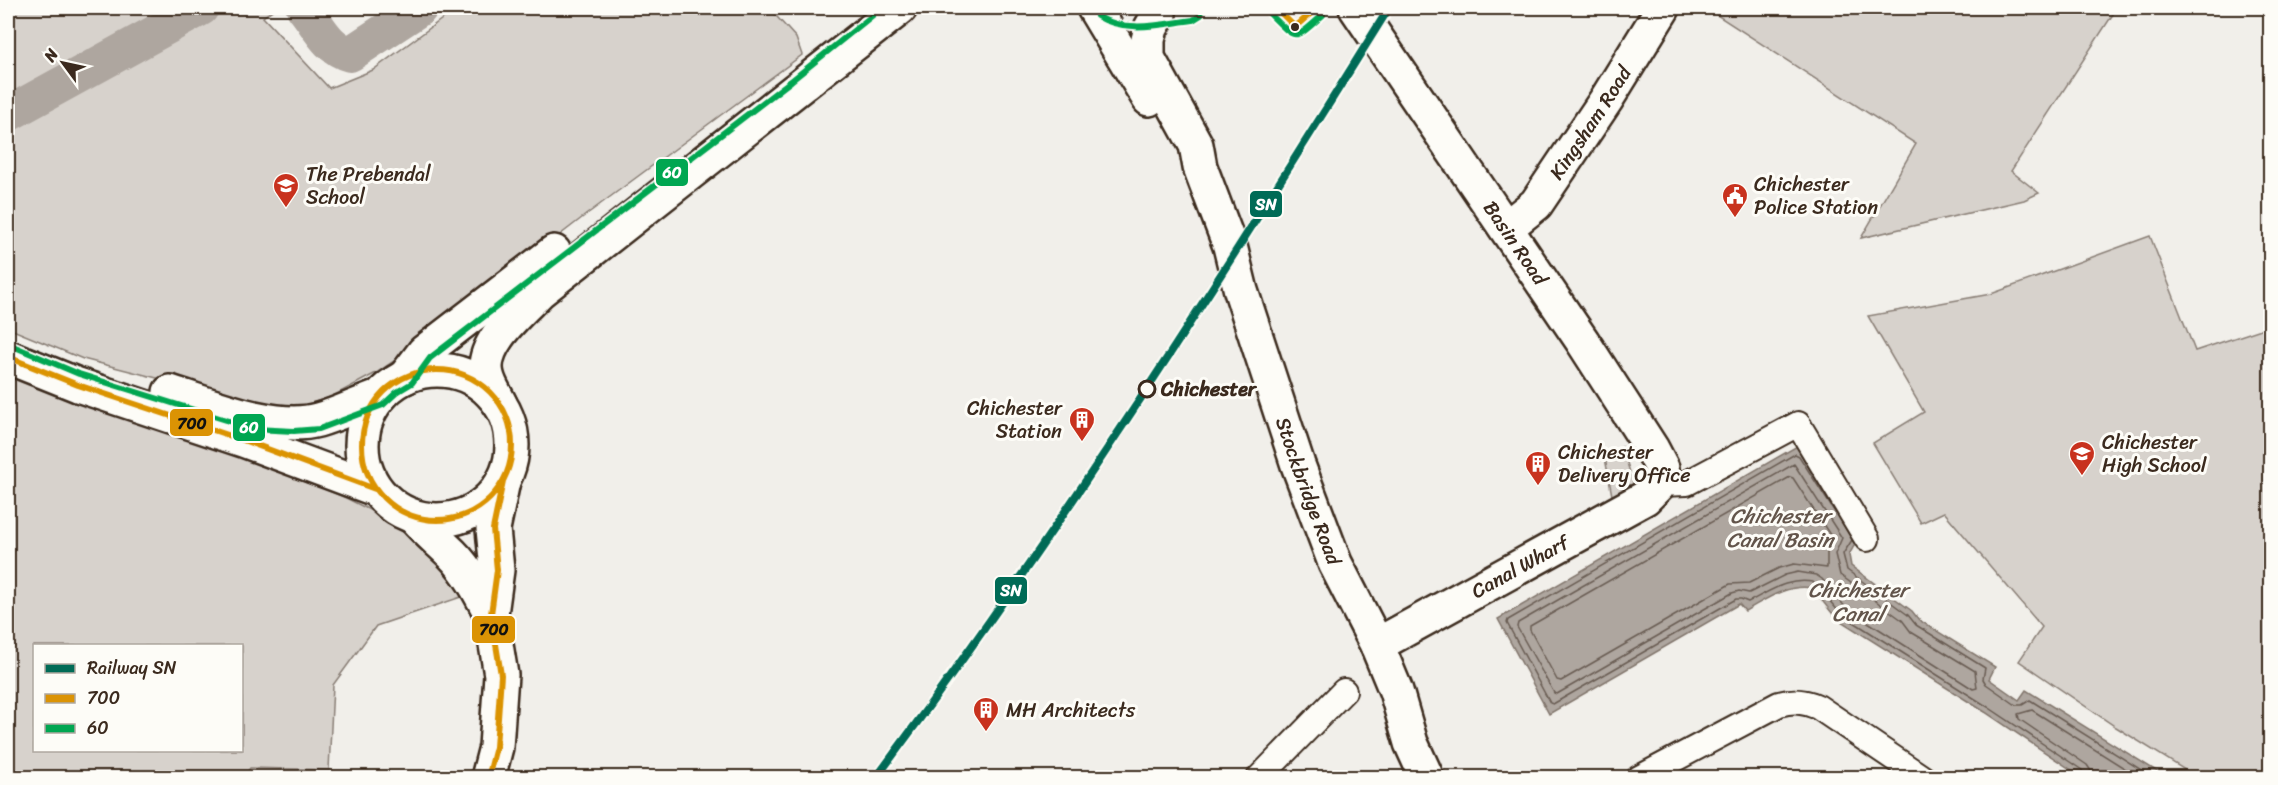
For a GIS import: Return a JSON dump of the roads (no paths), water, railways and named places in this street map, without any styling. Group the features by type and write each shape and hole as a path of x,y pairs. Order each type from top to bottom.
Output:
{"main road":[{"path":"405,377 424,352 786,74 867,8"},
{"path":"500,404 486,388 468,376 447,370 426,370 405,377 391,385 379,397 368,414 362,433 361,453 366,472 375,489 386,502 399,511 415,518 440,521 466,515 488,502 508,470 512,448 510,426 500,404 486,374 488,353 500,332 540,291 900,8"},
{"path":"1094,8 1178,147 1206,181"},
{"path":"1102,8 1119,17 1163,11"},
{"name":"Basin Road","path":"1356,8 1652,448 1662,468 1659,484"},
{"name":"Kingsham Road","path":"1506,228 1536,204 1606,100 1663,8"},
{"name":"Stockbridge Road","path":"1163,11 1151,28 1148,58 1196,145 1298,465 1335,563 1377,645 1396,691 1411,743 1427,777"},
{"path":"8,334 81,364 258,420 294,422 317,420 379,397"},
{"path":"8,357 78,385 243,440 375,489"},
{"path":"490,614 497,570 493,529 503,481"},
{"name":"Canal Wharf","path":"1377,645 1645,498 1659,484"},
{"path":"415,518 431,537 453,555 471,578 490,614 501,675 496,747 488,777"}],"street":[{"path":"1659,484 1687,483 1798,424 1867,539"},
{"path":"1259,777 1344,691"},
{"path":"1639,777 1779,705 1797,701 1808,702 1818,707 1923,777"}],"water":[{"name":"Chichester Canal Basin","path":"1799,445 1861,542 1854,546 1849,555 1851,566 1912,611 1919,620 1995,667 1989,679 2019,700 2026,690 2166,777 2082,777 1985,712 1836,618 1812,588 1803,587 1785,590 1745,611 1739,604 1549,714 1498,619"}],"waterway":[{"path":"8,114 201,8"},
{"path":"304,8 329,41 350,54 420,8"}],"rail line":[{"name":"SN","path":"876,778 1012,590 1141,398 1389,8"}],"place":[{"name":"The Prebendal School","path":"286,209"},
{"name":"Chichester Police Station","path":"1735,219"},
{"name":"Chichester","path":"1147,389"},
{"name":"Chichester Station","path":"1082,443"},
{"name":"Chichester High School","path":"2082,477"},
{"name":"Chichester Delivery Office","path":"1538,487"},
{"name":"MH Architects","path":"986,733"}],"water label":[{"name":"Chichester Canal","path":"1858,602"}]}
